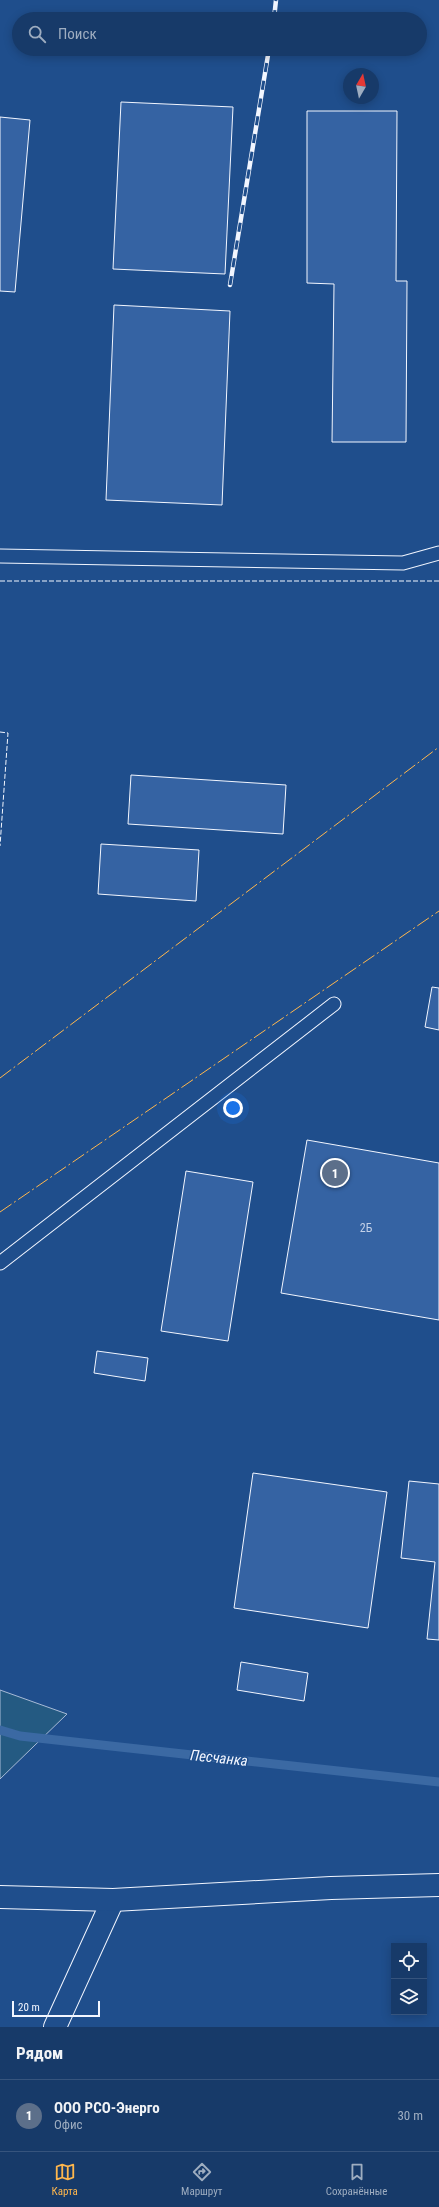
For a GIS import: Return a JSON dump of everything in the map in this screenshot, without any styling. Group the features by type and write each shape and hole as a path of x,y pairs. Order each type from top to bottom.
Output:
{"main road":[{"path":"0,1896 113,1900 331,1888 439,1885"},
{"path":"55,2027 113,1900"}],"lane":[{"path":"0,556 403,563 439,553"},
{"path":"0,1263 334,1004"}],"shaded area":[{"path":"0,1690 67,1714 0,1779"}],"building":[{"path":"121,102 233,107 225,274 113,269"},
{"path":"307,111 397,111 396,281 407,281 406,442 332,442 334,284 307,283"},
{"path":"0,117 30,120 15,292 0,291"},
{"path":"114,305 230,311 222,505 106,500"},
{"path":"131,775 286,785 283,834 128,824"},
{"path":"101,844 199,850 196,901 98,894"},
{"path":"432,987 439,988 439,1030 425,1027"},
{"path":"307,1140 439,1163 439,1320 281,1293"},
{"path":"186,1171 253,1182 228,1341 161,1331"},
{"path":"97,1351 148,1358 145,1381 94,1373"},
{"path":"253,1473 387,1492 368,1628 234,1608"},
{"path":"409,1481 439,1484 439,1640 427,1639 435,1562 401,1558"},
{"path":"241,1662 308,1673 304,1701 237,1690"}],"waterway":[{"name":"Песчанка","path":"0,1730 20,1736 439,1782"}],"railway":[{"path":"275,12 276,0"},
{"path":"230,285 268,56"}],"fence":[{"path":"0,581 439,581"},
{"path":"0,732 8,733 0,846"}],"power":[{"path":"0,1078 439,747"},
{"path":"0,1212 439,911"}],"place":[{"name":"ООО РСО-Энерго","path":"335,1173"}]}
